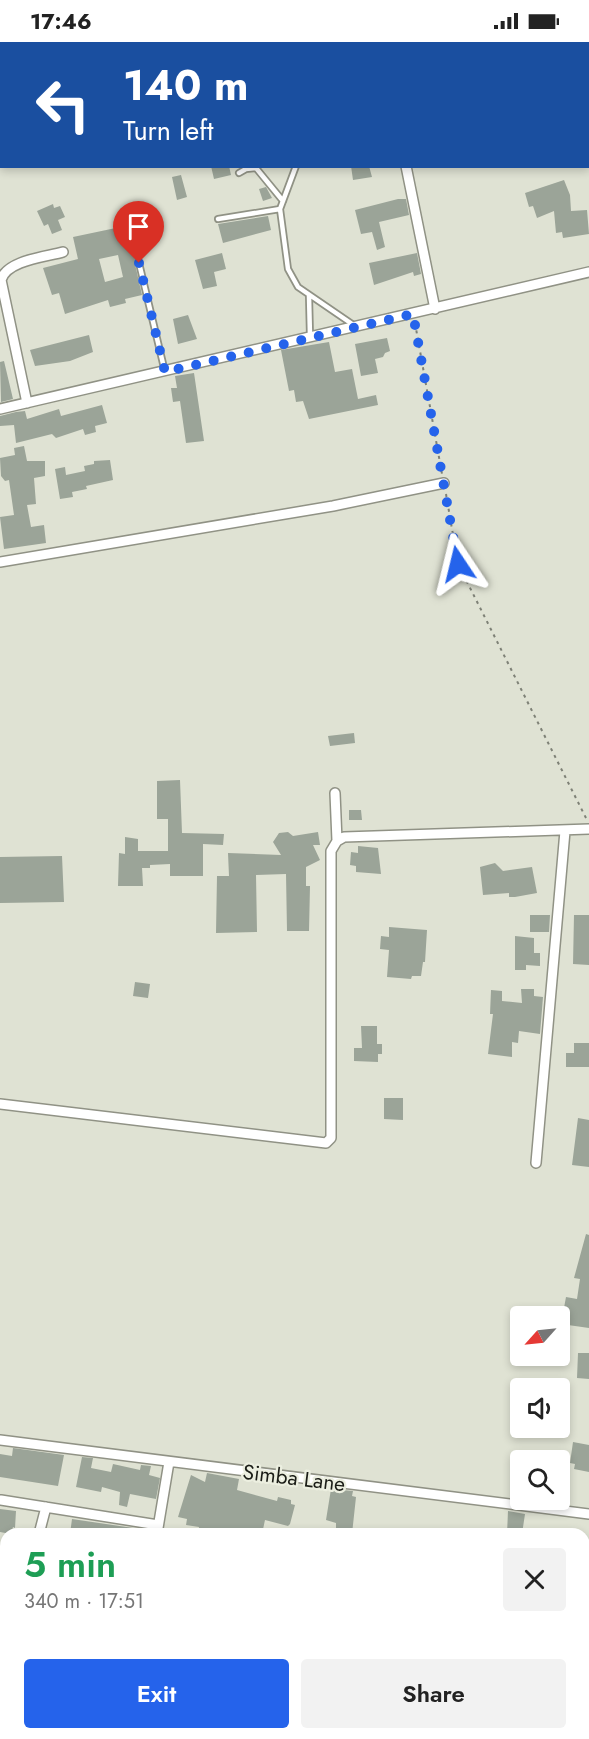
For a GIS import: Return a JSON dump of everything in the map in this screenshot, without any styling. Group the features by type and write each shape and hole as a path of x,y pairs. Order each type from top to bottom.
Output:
{"street":[{"path":"406,168 435,309"},
{"path":"27,403 1,280 3,273 12,266 63,252"},
{"path":"0,409 589,272"},
{"path":"0,562 333,506 444,483"},
{"path":"335,793 337,841"},
{"path":"0,1104 326,1143 331,1138 331,851 337,841 344,837 589,829"},
{"path":"536,1163 565,831"},
{"name":"Simba Lane","path":"0,1440 589,1514"},
{"path":"158,1528 169,1462"},
{"path":"1,1500 148,1528"},
{"path":"41,1528 46,1507"}],"lane":[{"path":"239,173 246,169 256,168 283,201"},
{"path":"295,168 280,209 288,269 298,287 358,327"},
{"path":"218,219 280,209"},
{"path":"139,263 165,372"},
{"path":"309,295 310,338"}],"path":[{"path":"413,314 458,564 589,825"}],"building":[{"path":"211,168 229,168 231,175 214,179"},
{"path":"351,168 370,168 372,177 353,180"},
{"path":"181,175 187,197 177,200 172,177"},
{"path":"564,180 570,195 571,211 587,210 589,234 563,238 562,232 556,233 554,211 537,218 533,206 529,207 525,193"},
{"path":"266,187 272,198 263,201 259,189"},
{"path":"406,199 409,215 379,222 385,247 377,250 372,232 361,234 355,210"},
{"path":"53,204 54,208 60,206 65,217 58,220 62,230 52,234 48,224 44,226 37,211"},
{"path":"268,216 271,230 223,243 218,224"},
{"path":"130,225 138,259 135,264 142,295 125,299 126,303 110,307 108,300 65,314 59,293 52,295 43,268 78,259 73,237","holes":["118,255 123,277 105,282 99,259"]},
{"path":"222,253 226,269 214,272 217,286 203,289 195,260"},
{"path":"417,253 421,274 414,276 413,272 374,285 369,263"},
{"path":"188,315 197,339 178,344 173,319"},
{"path":"89,335 93,352 70,361 35,366 30,350"},
{"path":"387,338 390,351 383,357 375,359 378,373 361,376 355,344"},
{"path":"329,342 335,372 352,369 358,399 376,395 378,405 309,419 303,401 296,402 294,390 289,391 281,350"},
{"path":"4,361 13,399 1,402 0,362"},
{"path":"194,373 204,441 186,443 180,401 173,402 171,388 177,388 175,376"},
{"path":"102,405 107,423 95,426 96,432 85,435 83,429 56,438 52,434 16,443 14,425 0,426 0,416 16,412 25,411 27,419 59,409 61,416"},
{"path":"24,446 27,461 45,461 45,476 34,478 36,504 27,505 31,527 44,525 46,543 4,549 0,517 14,515 9,480 5,481 1,476 0,458 15,455 14,448"},
{"path":"110,460 113,480 86,486 87,489 72,492 73,497 60,499 55,469 65,467 66,475 85,471 84,466 94,464 94,461"},
{"path":"354,733 355,743 330,746 328,736"},
{"path":"180,780 182,833 224,834 223,845 203,844 203,876 170,876 170,864 150,865 150,868 142,868 143,886 118,886 119,853 125,854 125,837 138,839 138,851 168,851 168,819 157,819 157,781"},
{"path":"349,810 361,810 362,820 349,820"},
{"path":"288,832 293,836 318,832 320,845 313,845 320,860 306,867 306,886 310,886 309,931 287,931 286,874 256,875 257,932 216,933 217,876 229,876 228,853 281,855 273,842 279,833"},
{"path":"358,846 378,848 381,874 356,872 356,866 350,865 351,852 358,853"},
{"path":"62,856 64,902 0,903 0,857"},
{"path":"495,863 503,871 532,867 537,893 515,897 509,897 509,893 483,895 480,867"},
{"path":"530,915 550,915 549,932 530,932"},
{"path":"574,915 589,915 589,965 573,964"},
{"path":"389,927 427,930 425,962 423,962 421,976 412,976 411,979 387,977 389,950 380,949 381,936 389,937"},
{"path":"515,936 534,938 534,953 540,953 540,966 526,965 526,970 515,970"},
{"path":"135,982 150,984 148,998 133,996"},
{"path":"521,989 534,989 534,996 543,997 540,1034 519,1031 518,1043 512,1042 512,1057 488,1054 493,1014 490,1014 491,990 502,991 502,1001 522,1003"},
{"path":"361,1026 377,1026 377,1044 382,1044 382,1054 378,1054 378,1062 354,1061 354,1048 362,1048"},
{"path":"574,1043 589,1043 589,1067 566,1067 566,1053 574,1053"},
{"path":"384,1098 403,1098 403,1120 384,1119"},
{"path":"578,1118 589,1120 589,1167 572,1165"},
{"path":"586,1234 589,1235 589,1328 570,1325 570,1306 564,1306 566,1297 577,1299 580,1279 574,1278"},
{"path":"578,1353 589,1353 589,1379 577,1378"},
{"path":"573,1442 589,1445 589,1472 574,1469 575,1464 570,1463"},
{"path":"13,1448 64,1455 58,1486 0,1477 0,1454 12,1456"},
{"path":"82,1457 93,1458 91,1468 111,1472 113,1464 140,1470 141,1465 151,1466 149,1475 160,1478 156,1499 130,1494 127,1507 119,1505 120,1492 102,1487 101,1492 76,1487"},
{"path":"207,1473 239,1479 237,1490 277,1501 278,1497 291,1500 291,1504 295,1505 290,1524 288,1526 265,1520 263,1528 199,1528 186,1525 187,1519 178,1517 191,1475 205,1482"},
{"path":"331,1489 353,1491 352,1496 356,1497 353,1528 336,1528 336,1523 326,1520"},
{"path":"0,1509 16,1511 15,1528 0,1528"},
{"path":"508,1511 525,1514 523,1528 507,1528"},
{"path":"72,1519 133,1528 71,1528"}],"route":[{"path":"139,263 165,372 413,314 458,564"}]}
